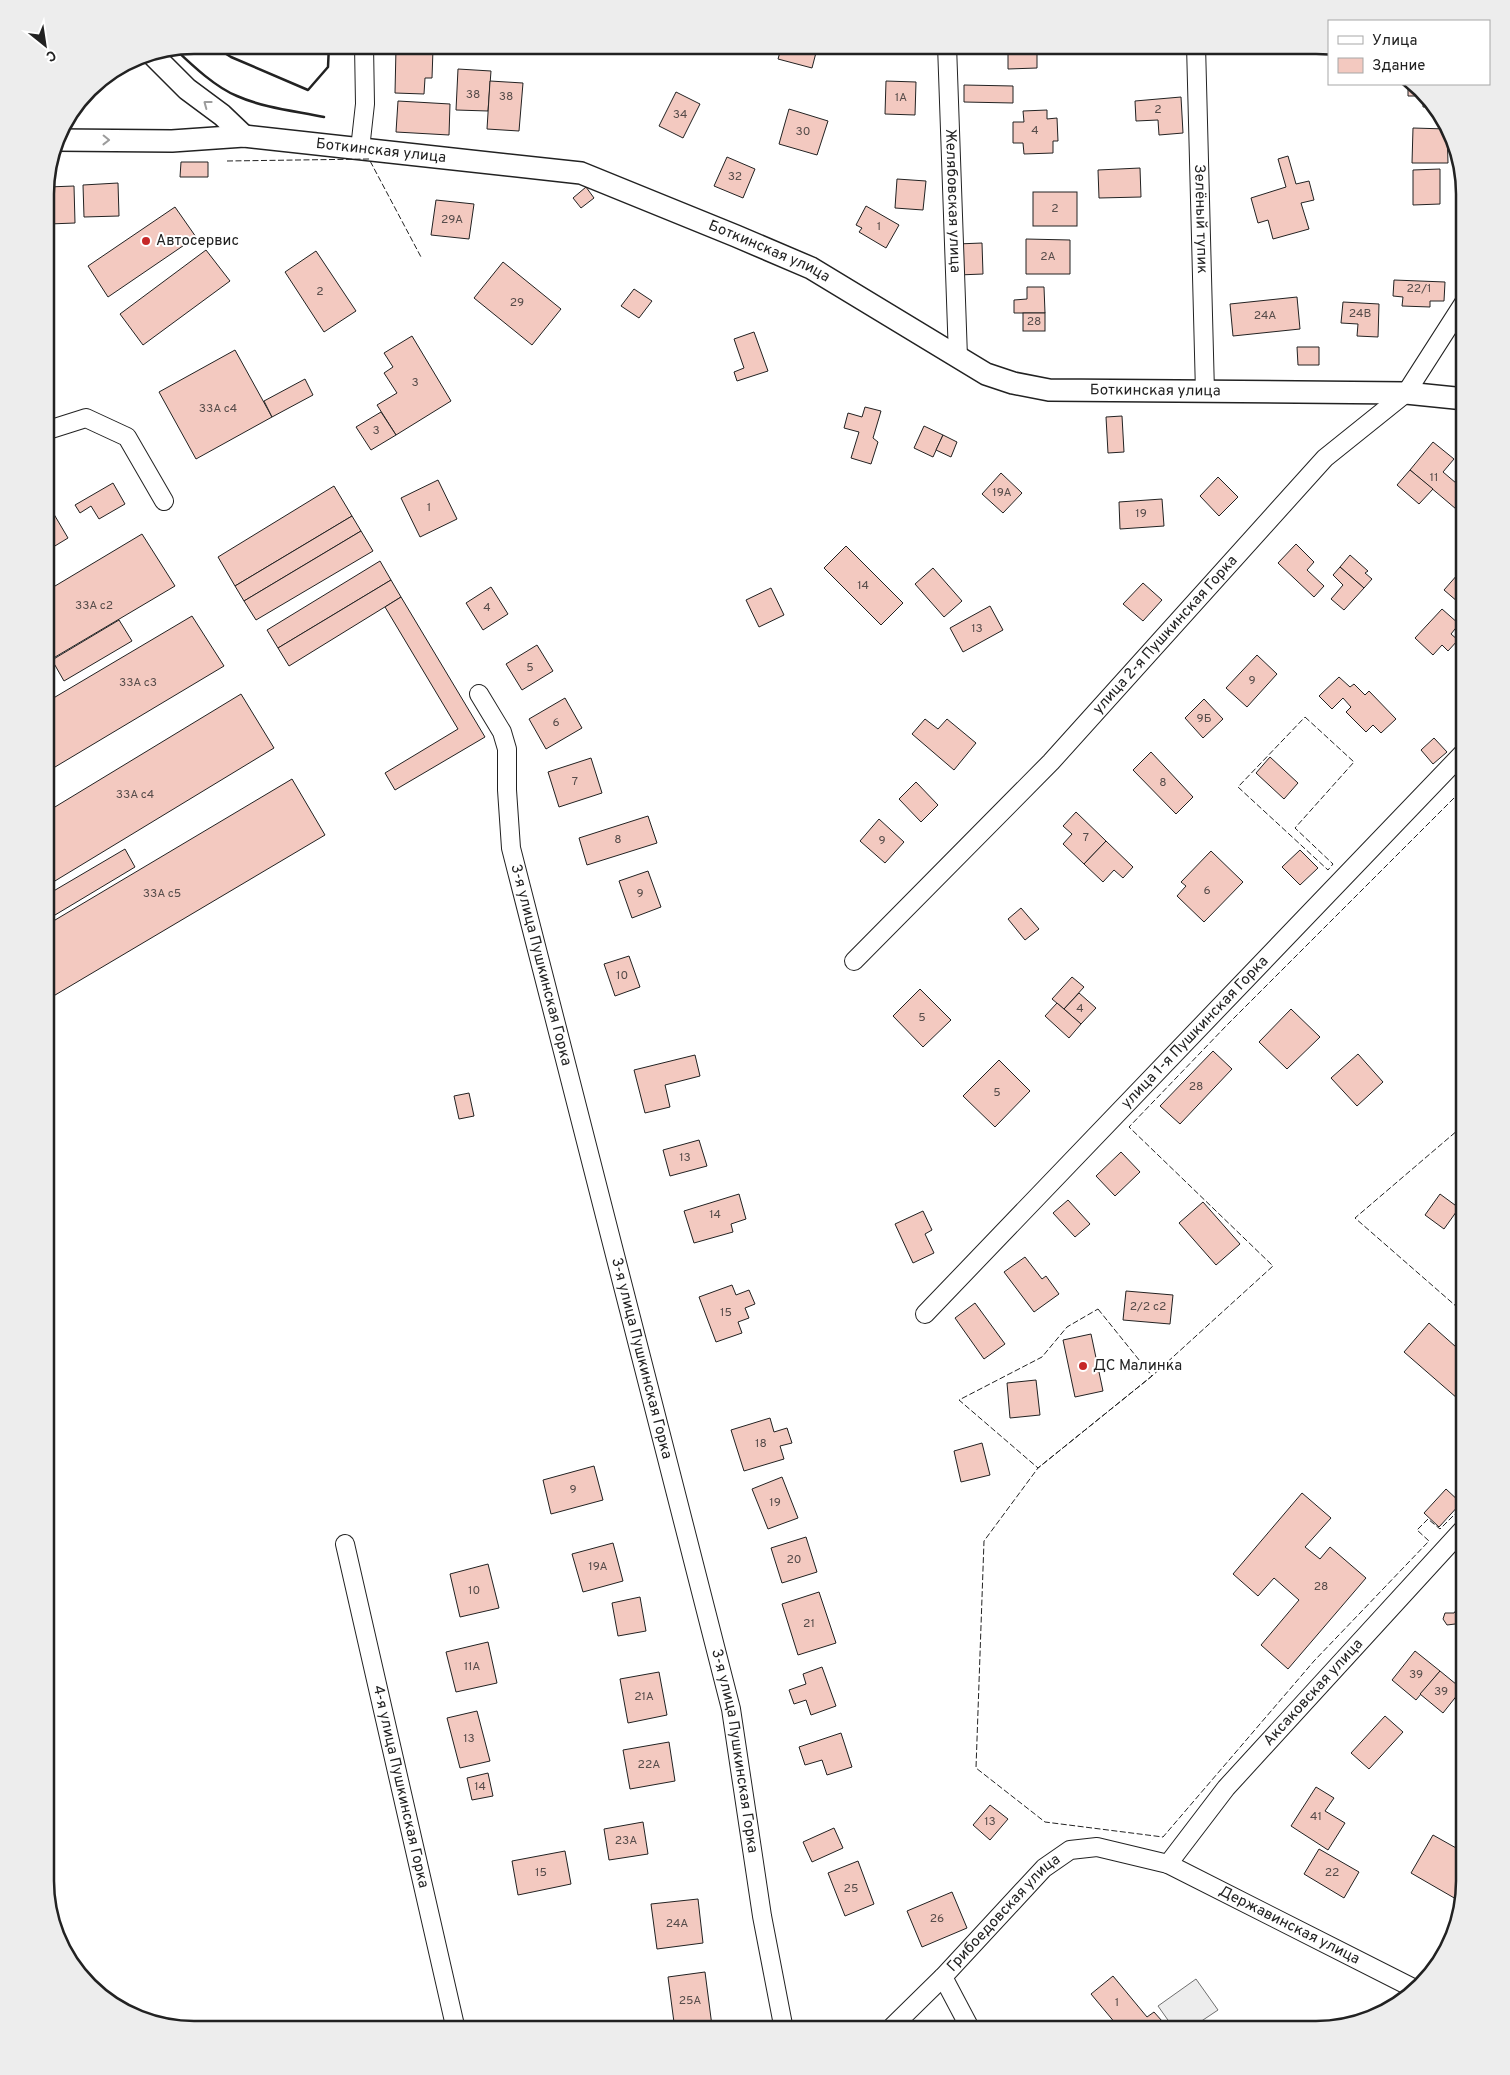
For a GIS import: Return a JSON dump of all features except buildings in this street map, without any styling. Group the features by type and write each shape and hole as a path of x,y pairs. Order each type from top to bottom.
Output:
{"street":[{"path":"360,149 365,104 364,54"},
{"name":"Желябовская улица","path":"947,54 958,357"},
{"name":"Зелёный тупик","path":"1196,54 1205,392"},
{"path":"157,59 187,89 222,115 244,136"},
{"name":"Боткинская улица","path":"64,140 172,141 244,136 581,173 811,268 986,374 1049,390 1406,394 1456,398"},
{"name":"улица 2-я Пушкинская Горка","path":"854,962 1051,762 1325,458 1406,394 1456,316"},
{"path":"54,428 86,418 127,437 164,501"},
{"name":"3-я улица Пушкинская Горка","path":"479,694 502,732 507,749 507,790 511,848 731,1709 762,1916 782,2021"},
{"name":"улица 1-я Пушкинская Горка","path":"925,1314 1456,760"},
{"name":"Аксаковская улица","path":"1168,1864 1226,1788 1456,1537"},
{"name":"4-я улица Пушкинская Горка","path":"345,1544 454,2021"},
{"name":"Грибоедовская улица","path":"898,2021 1044,1868 1070,1850 1097,1847 1168,1864"},
{"name":"Державинская улица","path":"1168,1864 1408,1986"},
{"path":"942,1977 965,2021"}],"shaded area":[{"path":"1196,1979 1218,2010 1202,2021 1169,2021 1158,2006"}],"fence":[{"path":"227,161 369,159 421,257"},
{"path":"1305,717 1354,762 1295,828 1333,864 1328,870 1238,787 1305,717"},
{"path":"1456,796 1227,1025 1129,1127 1273,1266 1152,1376 1038,1468 984,1541 976,1768 1045,1822 1163,1837 1314,1661 1429,1541 1417,1530 1428,1519 1440,1529 1456,1513"},
{"path":"1456,1132 1355,1218 1456,1306"},
{"path":"1098,1309 1152,1376 1038,1468 959,1400 1042,1357 1067,1327 1098,1309"}],"wall":[{"path":"181,54 212,81 237,96 269,106 324,117"},
{"path":"226,54 308,90 328,67 329,54"}],"place":[{"name":"Автосервис","path":"146,241"},
{"name":"ДС Малинка","path":"1083,1366"}]}
